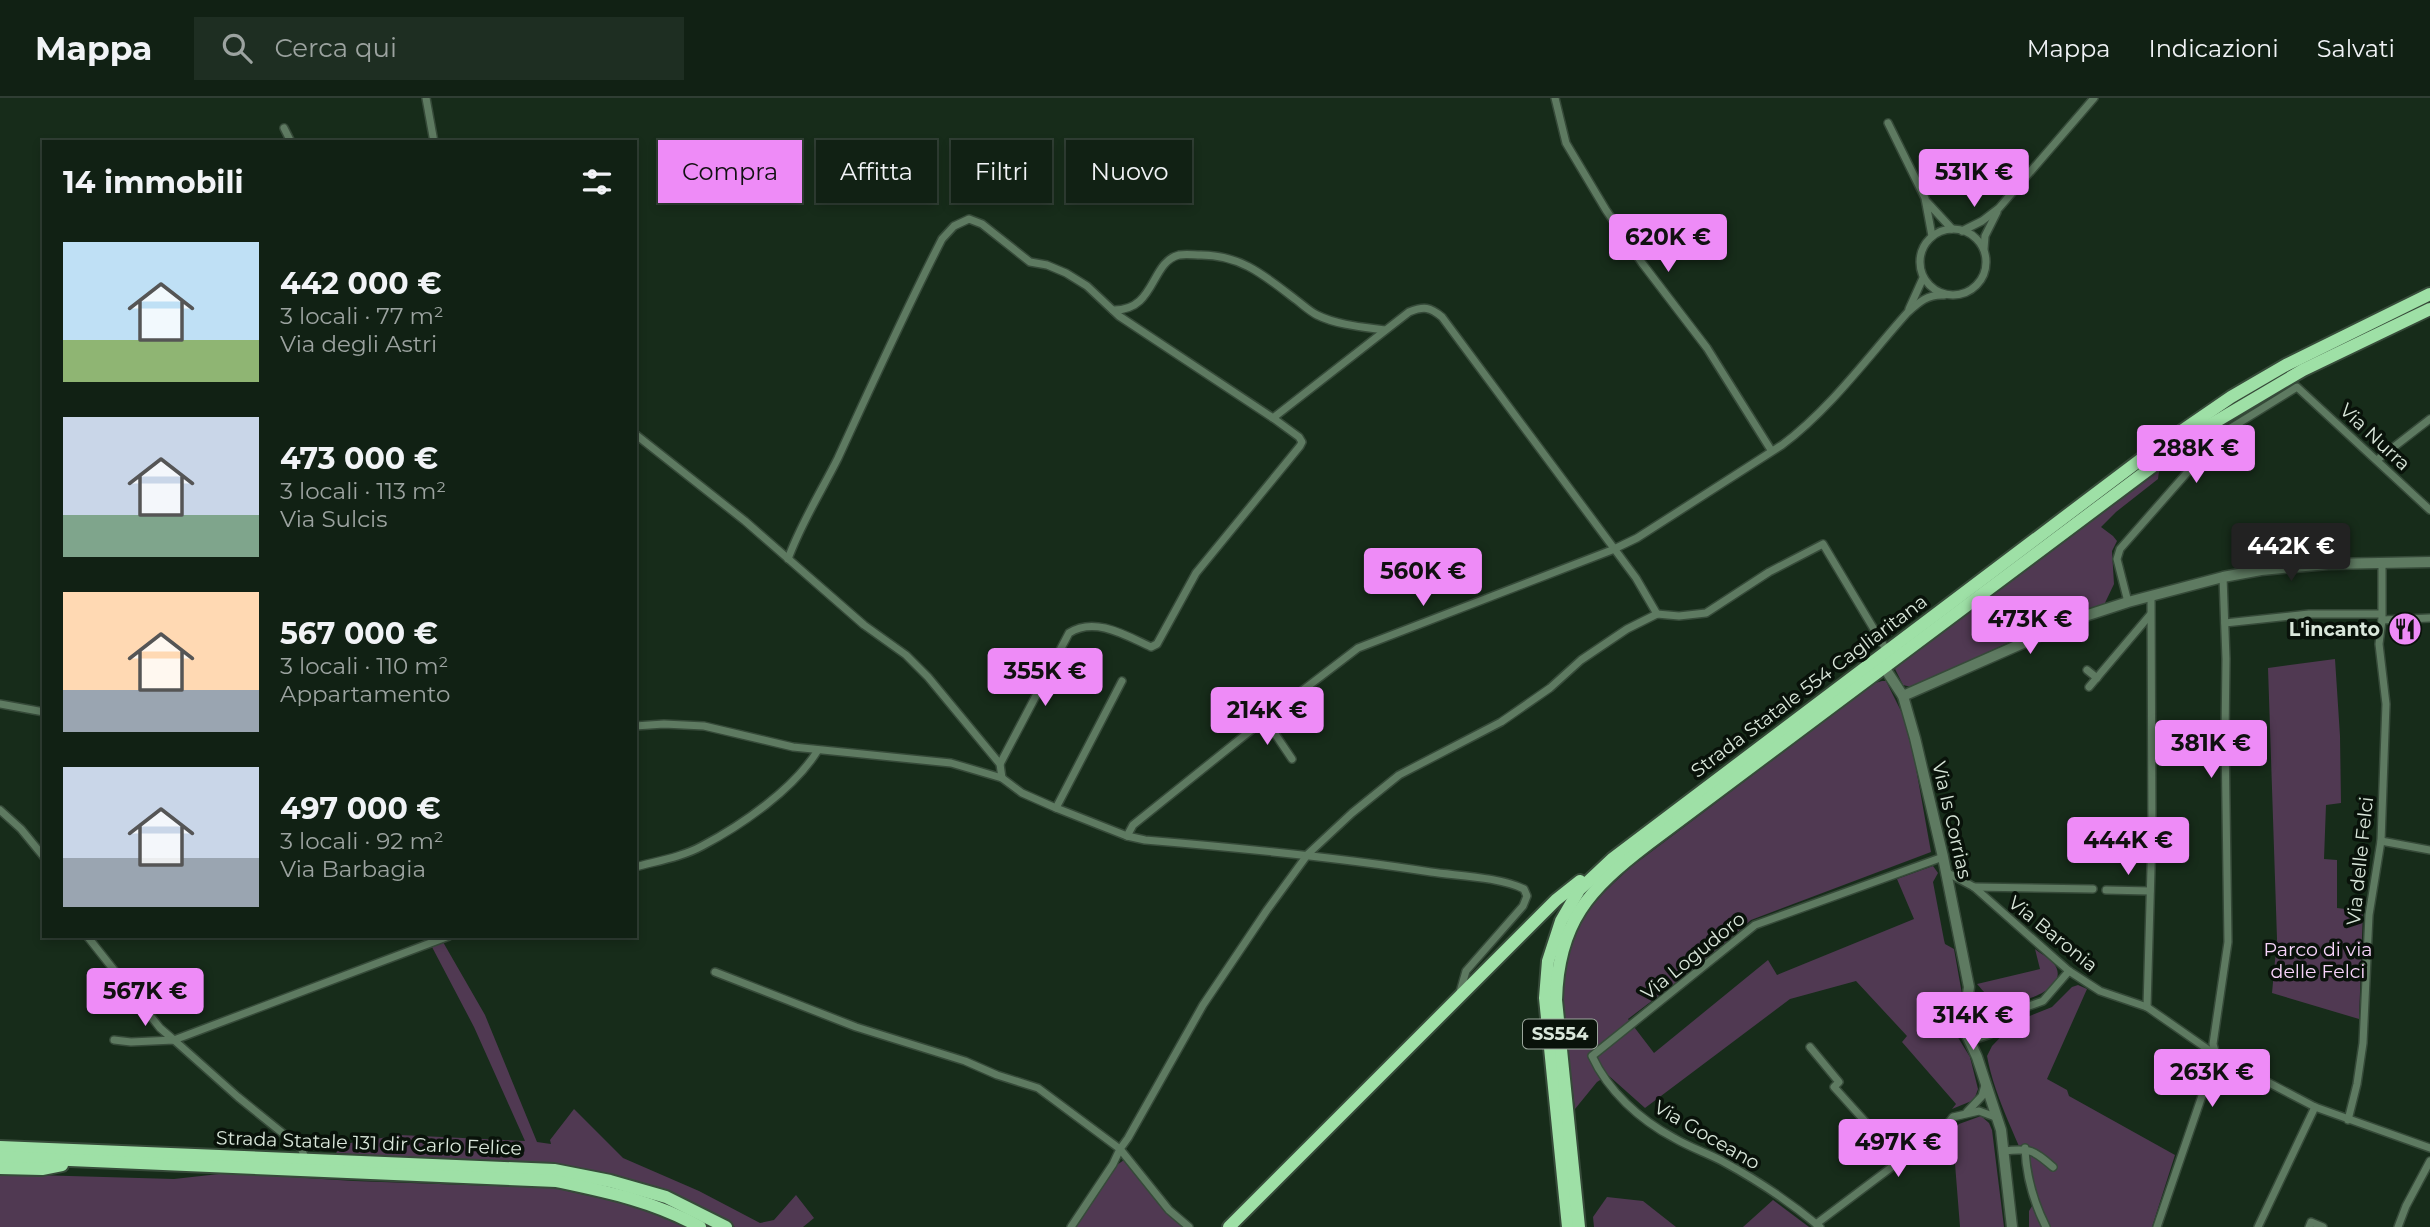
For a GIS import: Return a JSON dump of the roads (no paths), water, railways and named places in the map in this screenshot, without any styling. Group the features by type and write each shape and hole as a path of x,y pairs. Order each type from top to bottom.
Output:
{"highway":[{"name":"Strada Statale 554 Cagliaritana","path":"1568,1227 1545,998 1548,961 1561,921 1579,890 1612,859 2122,472 2231,397 2286,365 2430,294"},
{"name":"Strada Statale 554 Cagliaritana","path":"1579,1227 1556,1000 1558,962 1577,913 1591,894 1623,863 2200,431 2292,376 2430,309"},
{"path":"2358,343 2367,345 2430,316"},
{"path":"1229,1227 1556,901 1612,859"},
{"name":"Strada Statale 131 dir Carlo Felice","path":"0,1147 554,1170 610,1181 666,1197 726,1227"},
{"name":"Strada Statale 131 dir Carlo Felice","path":"0,1157 556,1181 623,1195 669,1210 700,1227"},
{"path":"0,1168 42,1169 85,1161"}],"street":[{"path":"426,98 434,140"},
{"path":"1555,98 1566,143 1606,210 1642,263 1707,348 1772,450"},
{"path":"1962,231 1999,208 2094,98"},
{"path":"1888,123 1925,198 1952,229"},
{"path":"284,128 290,140"},
{"path":"1925,198 1932,236"},
{"path":"1127,836 1133,825 1358,648 1612,550 1637,538 1782,445 1811,421 1907,313 1922,300 1933,294 1959,295 1976,287 1985,270 1985,236 1999,208"},
{"path":"788,559 799,529 822,490 893,335 942,239 954,226 970,219 982,224 1030,262 1047,265 1087,286 1119,316 1299,438 1302,442 1300,446 1196,573 1157,644 1152,647 1107,628 1084,628 1069,633 1000,764"},
{"path":"1944,295 1932,289 1920,269 1923,247 1932,236 1952,229 1962,231 1976,239 1984,252"},
{"path":"1113,310 1126,310 1136,306 1168,262 1178,255 1217,255 1233,258 1251,268 1316,315 1339,323 1385,330"},
{"path":"1907,313 1923,278"},
{"path":"1273,418 1409,312 1422,307 1431,308 1442,317 1612,550 1644,589 1657,614"},
{"name":"Via Nurra","path":"2128,602 2117,559 2120,549 2221,434 2297,387 2430,510"},
{"path":"2377,460 2430,419"},
{"path":"637,436 745,521 864,625 906,655 928,677 1000,764 1002,778"},
{"path":"1071,1227 1113,1164 1203,1005 1267,910 1308,854 1352,813 1399,775 1501,722 1550,688 1581,660 1627,629 1657,614 1679,616 1706,613 1769,572 1823,544 1887,651"},
{"path":"1903,696 2081,617 2223,577 2261,570 2382,562 2430,562"},
{"name":"Via delle Felci","path":"2348,1120 2357,1084 2362,1043 2369,915 2381,841 2386,704 2379,644 2382,562"},
{"path":"2157,1227 2216,1055 2213,1044 2228,942 2223,577"},
{"path":"2147,1007 2151,597"},
{"path":"2225,623 2309,614 2430,618"},
{"path":"2089,687 2151,615"},
{"name":"Via Is Corrias","path":"1884,667 1903,696 1943,857 1969,987 1966,1008"},
{"path":"2087,670 2097,678"},
{"path":"1056,808 1122,681"},
{"path":"0,704 42,712"},
{"path":"1265,719 1293,759"},
{"path":"637,726 704,726 818,750 951,763 1002,778 1022,793 1056,808 1127,836 1145,840 1308,854 1476,878 1516,885 1524,889 1527,895 1523,906 1466,971 1458,999"},
{"path":"637,866 693,850 743,822 774,797 811,761 818,750"},
{"path":"0,810 42,855"},
{"path":"2381,841 2430,850"},
{"name":"Via Logudoro","path":"1592,1056 1755,925 1943,857"},
{"name":"Via Baronia","path":"1946,872 1973,887 2070,971 2100,991 2147,1007 2216,1055 2315,1107 2430,1148"},
{"path":"1973,887 2093,889"},
{"path":"2106,890 2150,891"},
{"path":"90,938 160,1028 301,1148 306,1160"},
{"path":"114,1040 174,1040 444,938"},
{"path":"1966,1033 1974,1037 1989,1032 2015,1011 2043,1001 2070,971"},
{"path":"715,972 856,1027 965,1061 1038,1088 1120,1149 1134,1163 1161,1201 1189,1227"},
{"path":"1969,987 1995,1018 1977,1057"},
{"path":"2012,1227 1998,1118 1961,1019 1966,1008 1974,1004 2015,1011"},
{"path":"1810,1047 1839,1082 1834,1087 1900,1160"},
{"name":"Via Goceano","path":"1592,1056 1602,1076 1634,1110 1654,1125 1773,1191 1818,1225"},
{"path":"1966,1112 1982,1096 1985,1084"},
{"path":"2258,1227 2315,1107"},
{"path":"1818,1225 1945,1127 1953,1117 1979,1111 1998,1118"},
{"path":"2004,1151 2025,1148 2036,1152 2053,1167"},
{"path":"2025,1148 2026,1170 2032,1197 2046,1227"},
{"path":"2398,1227 2430,1160"},
{"path":"2310,1225 2323,1227"}],"place":[{"name":"L'incanto","path":"2405,629"}],"park label":[{"name":"Parco di via delle Felci","path":"2318,960"}]}
